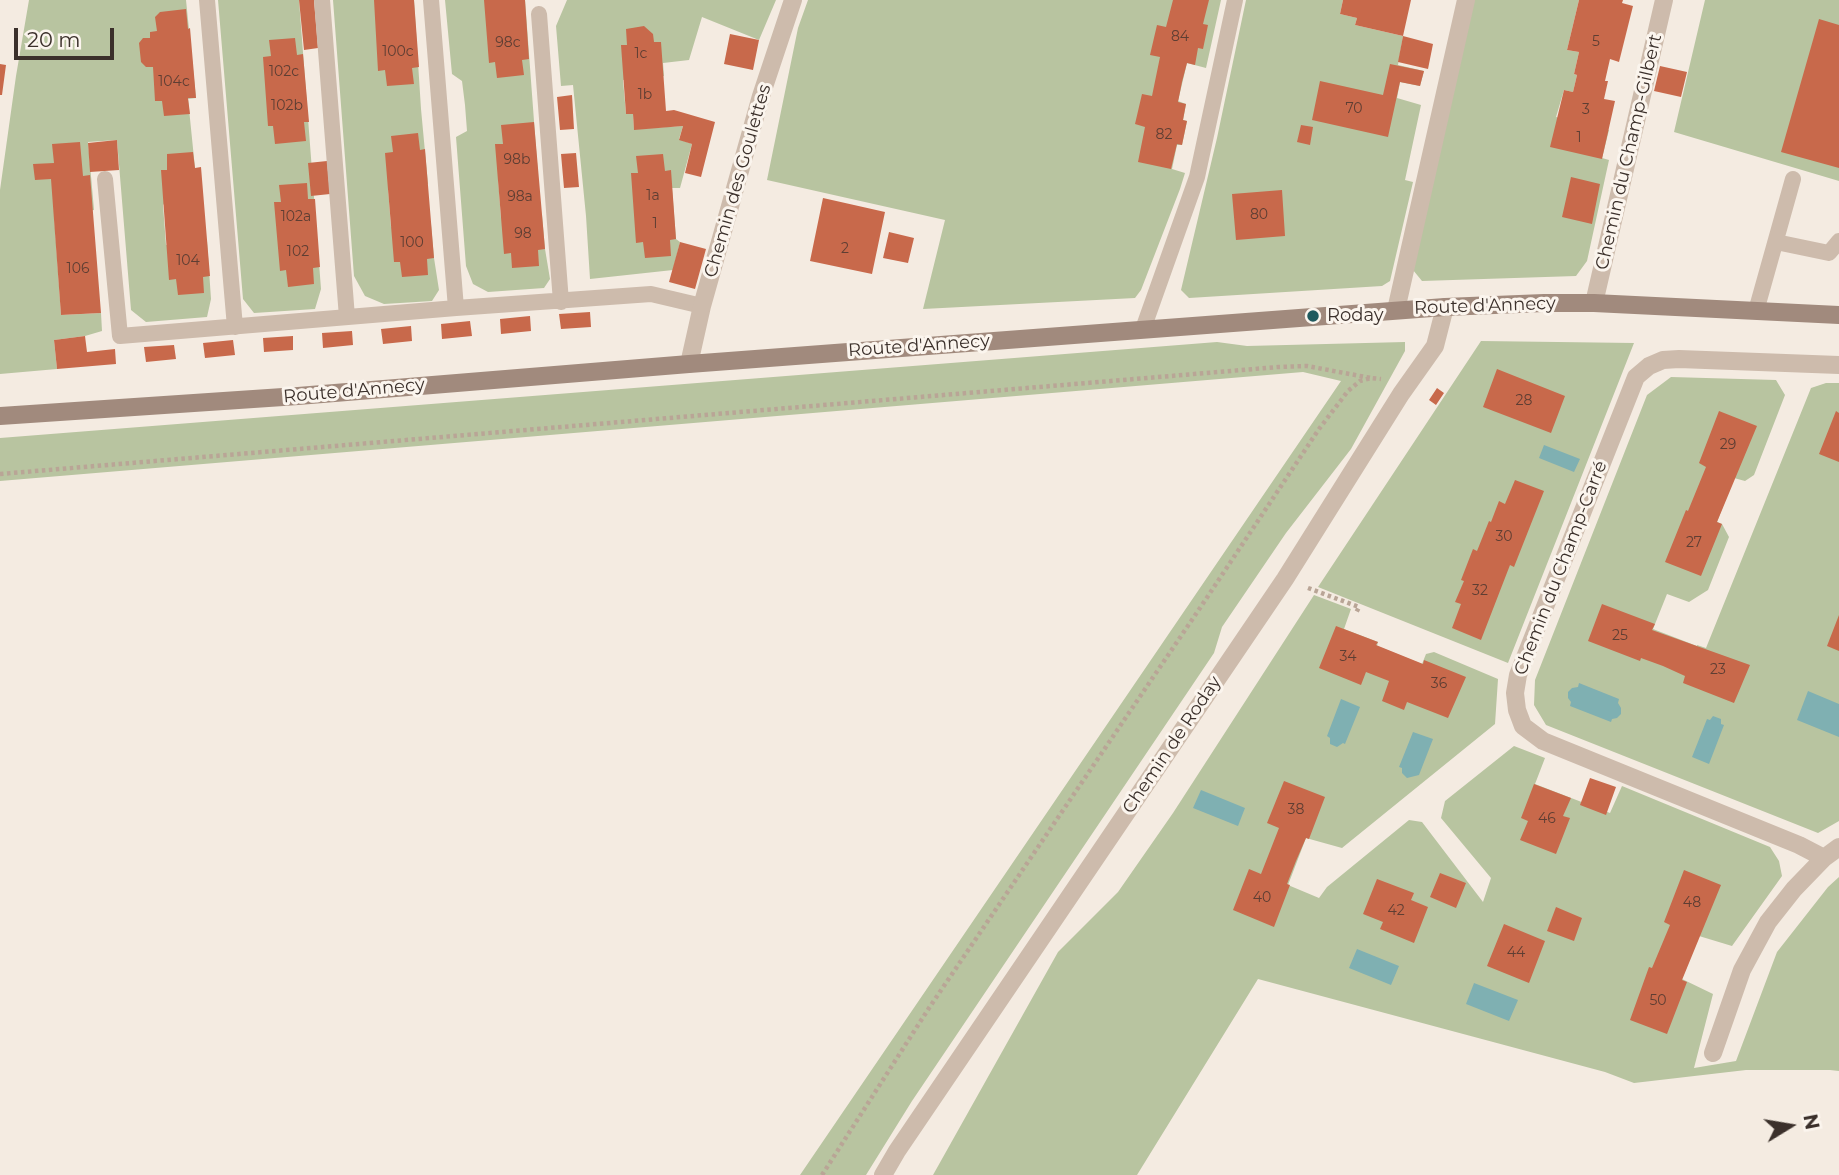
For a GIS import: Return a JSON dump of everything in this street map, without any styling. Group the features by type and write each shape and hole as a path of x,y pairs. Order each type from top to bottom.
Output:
{"main road":[{"name":"Route d'Annecy","path":"0,416 298,396 1445,307 1594,303 1839,315"}],"street":[{"name":"Chemin des Goulettes","path":"689,364 702,306 761,96 793,0"},
{"path":"1396,310 1466,0"},
{"name":"Chemin du Champ-Gilbert","path":"1594,303 1664,0"},
{"name":"Chemin de Roday","path":"883,1175 1285,579 1435,346 1445,307"},
{"name":"Chemin du Champ-Carré","path":"1824,858 1799,845 1543,741 1523,726 1515,693 1518,675 1636,377 1649,366 1663,360 1679,359 1839,365"},
{"path":"1713,1053 1742,971 1768,922 1794,889 1824,858 1839,847"}],"lane":[{"path":"207,0 235,327"},
{"path":"322,0 346,317"},
{"path":"431,0 456,308"},
{"path":"1143,329 1197,177 1235,0"},
{"path":"539,14 561,302"},
{"path":"105,179 120,336 651,294 702,306"},
{"path":"1756,311 1793,179"},
{"path":"1776,242 1829,253 1839,241"}],"path":[{"path":"0,474 1278,367 1307,366 1371,378 1410,381"},
{"path":"822,1175 929,1008 1319,429 1348,391 1360,381 1371,378"},
{"path":"1285,579 1359,607 1356,613"}],"green space":[{"path":"29,0 186,0 196,98 188,99 195,168 163,205 166,245 207,241 211,299 207,317 146,322 131,310 117,140 88,142 94,210 54,214 61,315 101,313 102,331 54,340 57,369 0,374 0,190"},
{"path":"218,0 299,0 321,289 315,309 254,313 243,299"},
{"path":"333,0 414,0 428,184 388,188 391,227 431,224 439,290 432,301 384,304 365,296 354,276"},
{"path":"445,0 525,0 538,175 498,178 501,218 542,215 550,279 544,288 488,292 473,284 466,266 456,137 467,131 465,105 462,81 452,74"},
{"path":"567,0 776,0 759,40 702,17 689,60 663,63 664,76 623,80 626,114 633,114 634,129 683,126 679,139 692,144 680,188 672,188 676,239 680,242 673,270 590,279 573,85 561,86 556,26"},
{"path":"808,0 1221,0 1206,68 1187,63 1178,101 1186,104 1183,120 1187,121 1182,145 1177,145 1172,169 1185,173 1141,290 1135,298 923,309 945,220 767,180 798,28"},
{"path":"1246,0 1343,0 1340,14 1357,18 1355,25 1403,36 1398,65 1424,71 1420,86 1400,82 1397,98 1421,105 1405,180 1413,182 1390,281 1382,286 1189,298 1181,290"},
{"path":"1474,0 1579,0 1567,50 1579,52 1574,74 1577,75 1573,92 1564,90 1556,117 1609,130 1602,158 1609,160 1587,261 1576,276 1422,281 1413,270"},
{"path":"1705,0 1839,0 1839,181 1674,132"},
{"path":"1481,341 1634,343 1508,663 1318,587"},
{"path":"1217,342 1247,346 1405,342 1405,351 1351,449 1286,533 1222,627 1214,653 912,1101 866,1175 800,1175 1341,381 1303,372 0,481 0,438"},
{"path":"1671,377 1776,380 1785,395 1754,475 1745,481 1734,478 1717,522 1722,524 1729,537 1708,590 1689,602 1667,594 1653,629 1706,648 1811,388 1826,383 1839,383 1839,821 1818,833 1546,725 1534,705 1535,680 1647,395"},
{"path":"1314,595 1351,609 1344,629 1378,642 1377,646 1422,664 1426,654 1434,652 1498,679 1495,724 1342,848 1306,838 1288,885 1319,898 1327,887 1409,820 1422,822 1483,902 1491,878 1441,818 1445,801 1514,746 1545,758 1535,784 1610,813 1622,786 1770,847 1779,861 1782,876 1732,946 1699,936 1682,979 1713,994 1694,1068 1736,1061 1777,952 1828,887 1839,877 1839,1071 1746,1070 1634,1083 1605,1072 1258,979 1137,1175 933,1175 1058,952 1118,892 1173,813"}],"water":[{"path":"1544,445 1580,459 1574,472 1539,458"},
{"path":"1579,683 1619,699 1621,714 1611,722 1570,706 1568,692 1578,687"},
{"path":"1808,691 1839,704 1839,737 1797,720"},
{"path":"1341,699 1360,707 1345,744 1337,747 1330,744 1330,738 1327,736"},
{"path":"1713,716 1721,719 1721,724 1724,725 1709,764 1692,757 1707,719 1710,720"},
{"path":"1413,732 1433,739 1419,775 1407,778 1399,767"},
{"path":"1201,790 1245,808 1238,826 1193,808"},
{"path":"1357,949 1399,966 1391,985 1349,968"},
{"path":"1474,983 1518,1000 1509,1021 1466,1004"}],"building":[{"path":"299,0 314,0 318,48 304,50"},
{"path":"374,0 414,0 419,67 412,68 414,84 387,86 385,70 378,71"},
{"path":"484,0 525,0 529,59 522,60 524,75 497,78 495,62 489,63"},
{"path":"1173,0 1209,0 1203,24 1208,25 1203,49 1198,48 1195,65 1187,63 1182,82 1178,102 1186,104 1183,120 1187,121 1182,145 1177,144 1171,169 1138,162 1145,127 1135,124 1142,94 1152,96 1160,57 1150,55 1157,25 1166,27"},
{"path":"1343,0 1411,0 1403,36 1355,25 1357,18 1340,14"},
{"path":"1579,0 1623,0 1622,3 1633,6 1619,62 1610,59 1605,81 1608,81 1604,99 1615,101 1602,159 1550,147 1564,90 1573,92 1577,75 1574,74 1579,52 1567,50"},
{"path":"186,9 196,98 188,98 190,114 164,116 162,101 155,101 153,67 146,67 141,62 139,43 143,38 150,38 150,32 157,31 155,17 160,12"},
{"path":"1819,19 1839,25 1839,168 1781,152"},
{"path":"644,26 653,34 654,42 661,42 666,111 674,110 715,122 701,177 685,173 692,144 679,140 683,126 634,130 633,114 626,114 621,45 627,45 626,29"},
{"path":"730,34 759,40 753,70 724,64"},
{"path":"1403,36 1433,44 1428,69 1398,62"},
{"path":"295,38 297,55 303,54 309,122 304,122 306,141 275,144 273,126 268,126 263,57 271,56 269,40"},
{"path":"0,64 6,65 2,95 0,95"},
{"path":"1390,64 1424,71 1420,86 1400,82 1388,137 1312,120 1320,81 1383,95"},
{"path":"1660,66 1687,72 1681,97 1654,91"},
{"path":"572,95 574,129 560,130 557,97"},
{"path":"534,122 545,249 538,250 539,266 512,268 511,253 504,254 495,144 503,144 501,125"},
{"path":"1301,125 1313,127 1310,145 1297,142"},
{"path":"418,133 420,150 425,149 434,258 427,259 428,275 402,277 400,262 394,262 385,153 393,152 391,136"},
{"path":"117,140 119,170 90,172 88,143"},
{"path":"80,142 83,176 90,175 101,313 61,315 51,179 35,180 33,164 54,163 52,144"},
{"path":"193,152 195,168 201,167 210,276 203,277 204,293 178,295 176,279 169,280 161,170 167,170 167,154"},
{"path":"576,153 579,187 564,188 561,154"},
{"path":"663,154 665,171 671,170 676,239 670,240 671,256 645,258 643,242 636,243 631,173 638,173 636,156"},
{"path":"327,161 330,194 311,196 308,163"},
{"path":"1571,177 1600,184 1592,224 1562,217"},
{"path":"307,183 308,199 315,199 320,267 313,268 314,284 288,287 286,270 280,271 274,202 281,202 279,185"},
{"path":"1282,190 1285,236 1236,240 1232,194"},
{"path":"823,198 885,212 872,274 810,261"},
{"path":"889,232 914,238 908,263 883,258"},
{"path":"680,242 706,249 695,289 669,282"},
{"path":"590,312 591,327 561,329 559,314"},
{"path":"530,316 531,331 501,334 500,319"},
{"path":"470,321 472,336 442,339 441,324"},
{"path":"411,326 412,341 383,344 381,329"},
{"path":"352,331 353,345 323,348 322,333"},
{"path":"85,336 87,352 115,349 116,364 57,369 54,340"},
{"path":"293,336 293,350 264,352 263,338"},
{"path":"233,340 235,355 205,358 203,343"},
{"path":"174,345 176,359 146,362 144,347"},
{"path":"1497,369 1565,396 1551,433 1483,407"},
{"path":"1437,388 1444,393 1436,405 1429,400"},
{"path":"1719,411 1757,426 1717,522 1722,524 1701,576 1665,562 1706,467 1699,463"},
{"path":"1836,411 1839,413 1839,462 1819,454"},
{"path":"1515,480 1544,491 1514,567 1510,565 1481,640 1452,628 1461,604 1455,602 1473,549 1477,551 1499,501 1505,504"},
{"path":"1602,604 1655,624 1652,630 1750,665 1734,703 1683,683 1685,676 1663,666 1641,658 1640,661 1588,641"},
{"path":"1839,615 1839,651 1827,646"},
{"path":"1336,626 1378,642 1376,645 1423,664 1424,660 1466,677 1448,718 1407,702 1404,710 1382,701 1389,681 1366,672 1361,685 1319,668"},
{"path":"1590,778 1616,787 1606,815 1580,805"},
{"path":"1284,781 1325,797 1309,839 1306,838 1296,861 1274,927 1233,910 1249,869 1261,874 1279,828 1267,823"},
{"path":"1534,784 1571,798 1563,816 1570,818 1556,854 1520,840 1528,821 1521,818"},
{"path":"1684,870 1721,885 1682,980 1687,982 1667,1034 1630,1020 1649,967 1652,968 1670,925 1664,922"},
{"path":"1440,873 1466,883 1456,908 1430,897"},
{"path":"1377,879 1414,893 1411,900 1428,907 1414,943 1380,929 1383,922 1363,914"},
{"path":"1556,907 1582,918 1574,941 1547,931"},
{"path":"1504,924 1545,941 1529,983 1487,966"}],"place":[{"name":"Roday","path":"1313,316"}]}
